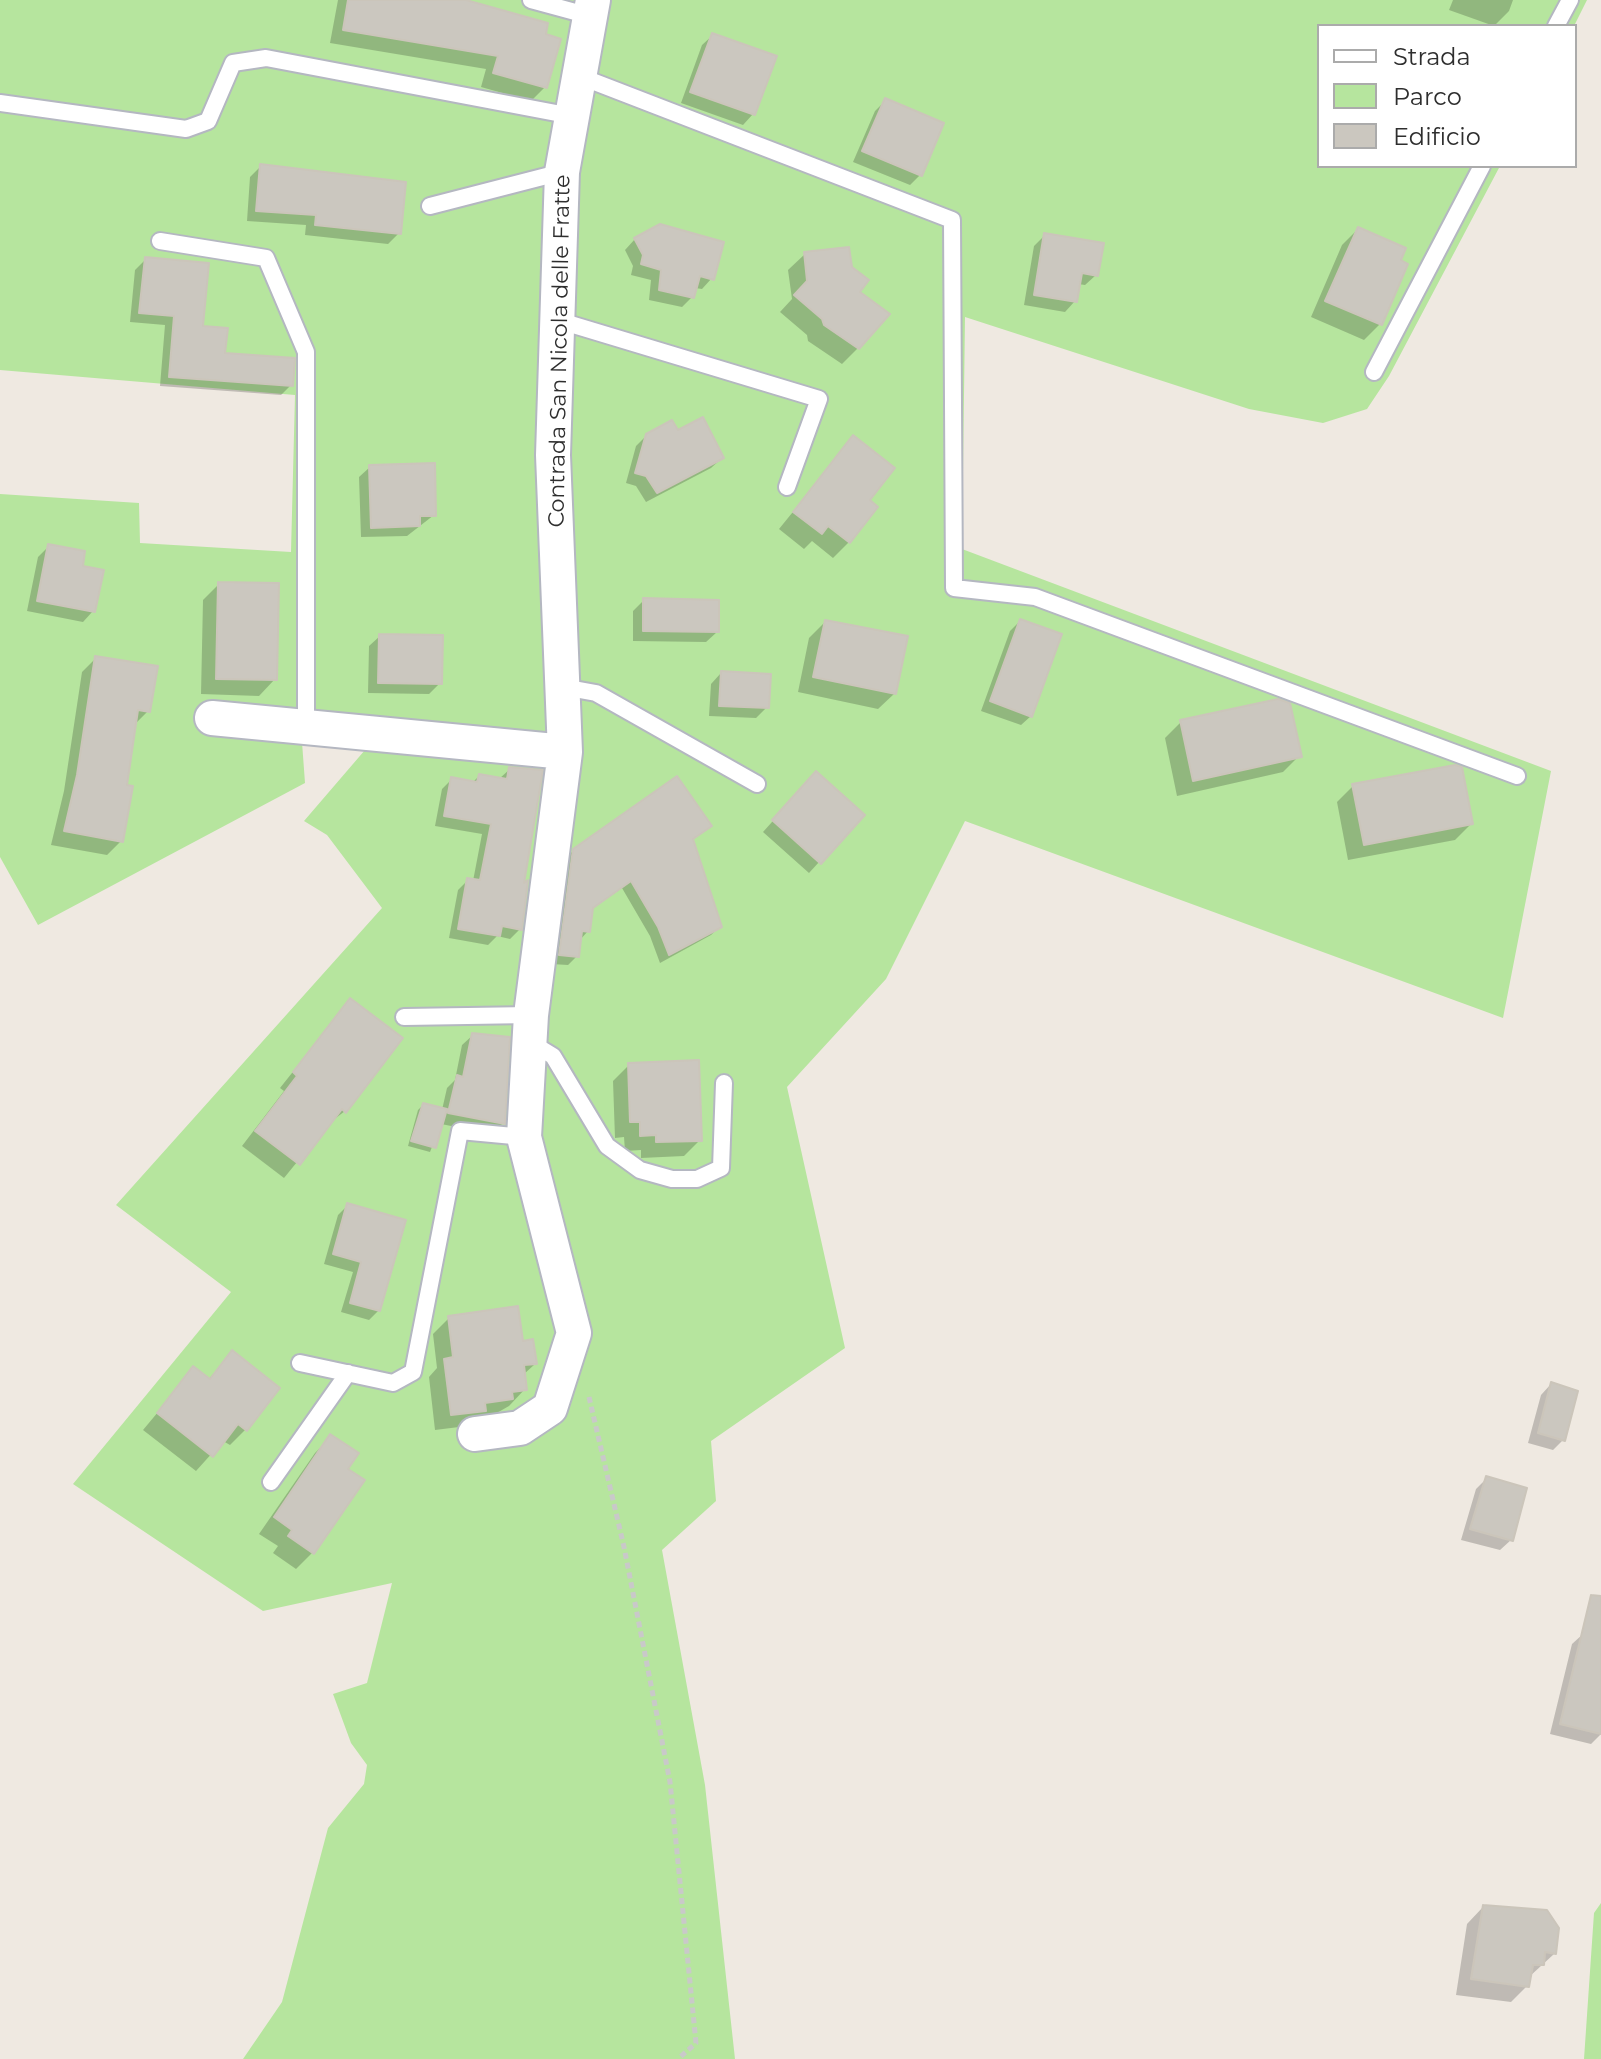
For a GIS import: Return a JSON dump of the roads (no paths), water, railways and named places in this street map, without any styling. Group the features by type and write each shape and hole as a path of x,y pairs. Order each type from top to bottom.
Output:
{"street":[{"name":"Contrada San Nicola delle Fratte","path":"475,1434 520,1428 550,1408 574,1333 524,1137 531,1029 565,752 553,455 562,172 591,8"},
{"path":"212,718 565,752"}],"lane":[{"path":"531,0 591,8"},
{"path":"1557,24 1570,0"},
{"path":"0,103 186,129 208,121 233,63 266,58 572,116"},
{"path":"579,76 952,220 954,588 1035,597 1517,776"},
{"path":"1374,372 1481,168"},
{"path":"430,206 562,172"},
{"path":"160,241 266,258 306,352 306,728"},
{"path":"557,320 819,399 787,487"},
{"path":"563,687 596,693 757,784"},
{"path":"404,1017 531,1029 553,1056 607,1146 640,1170 672,1179 697,1179 721,1168 724,1083"},
{"path":"300,1363 393,1383 413,1372 460,1131 524,1137"},
{"path":"271,1482 348,1373"}]}
